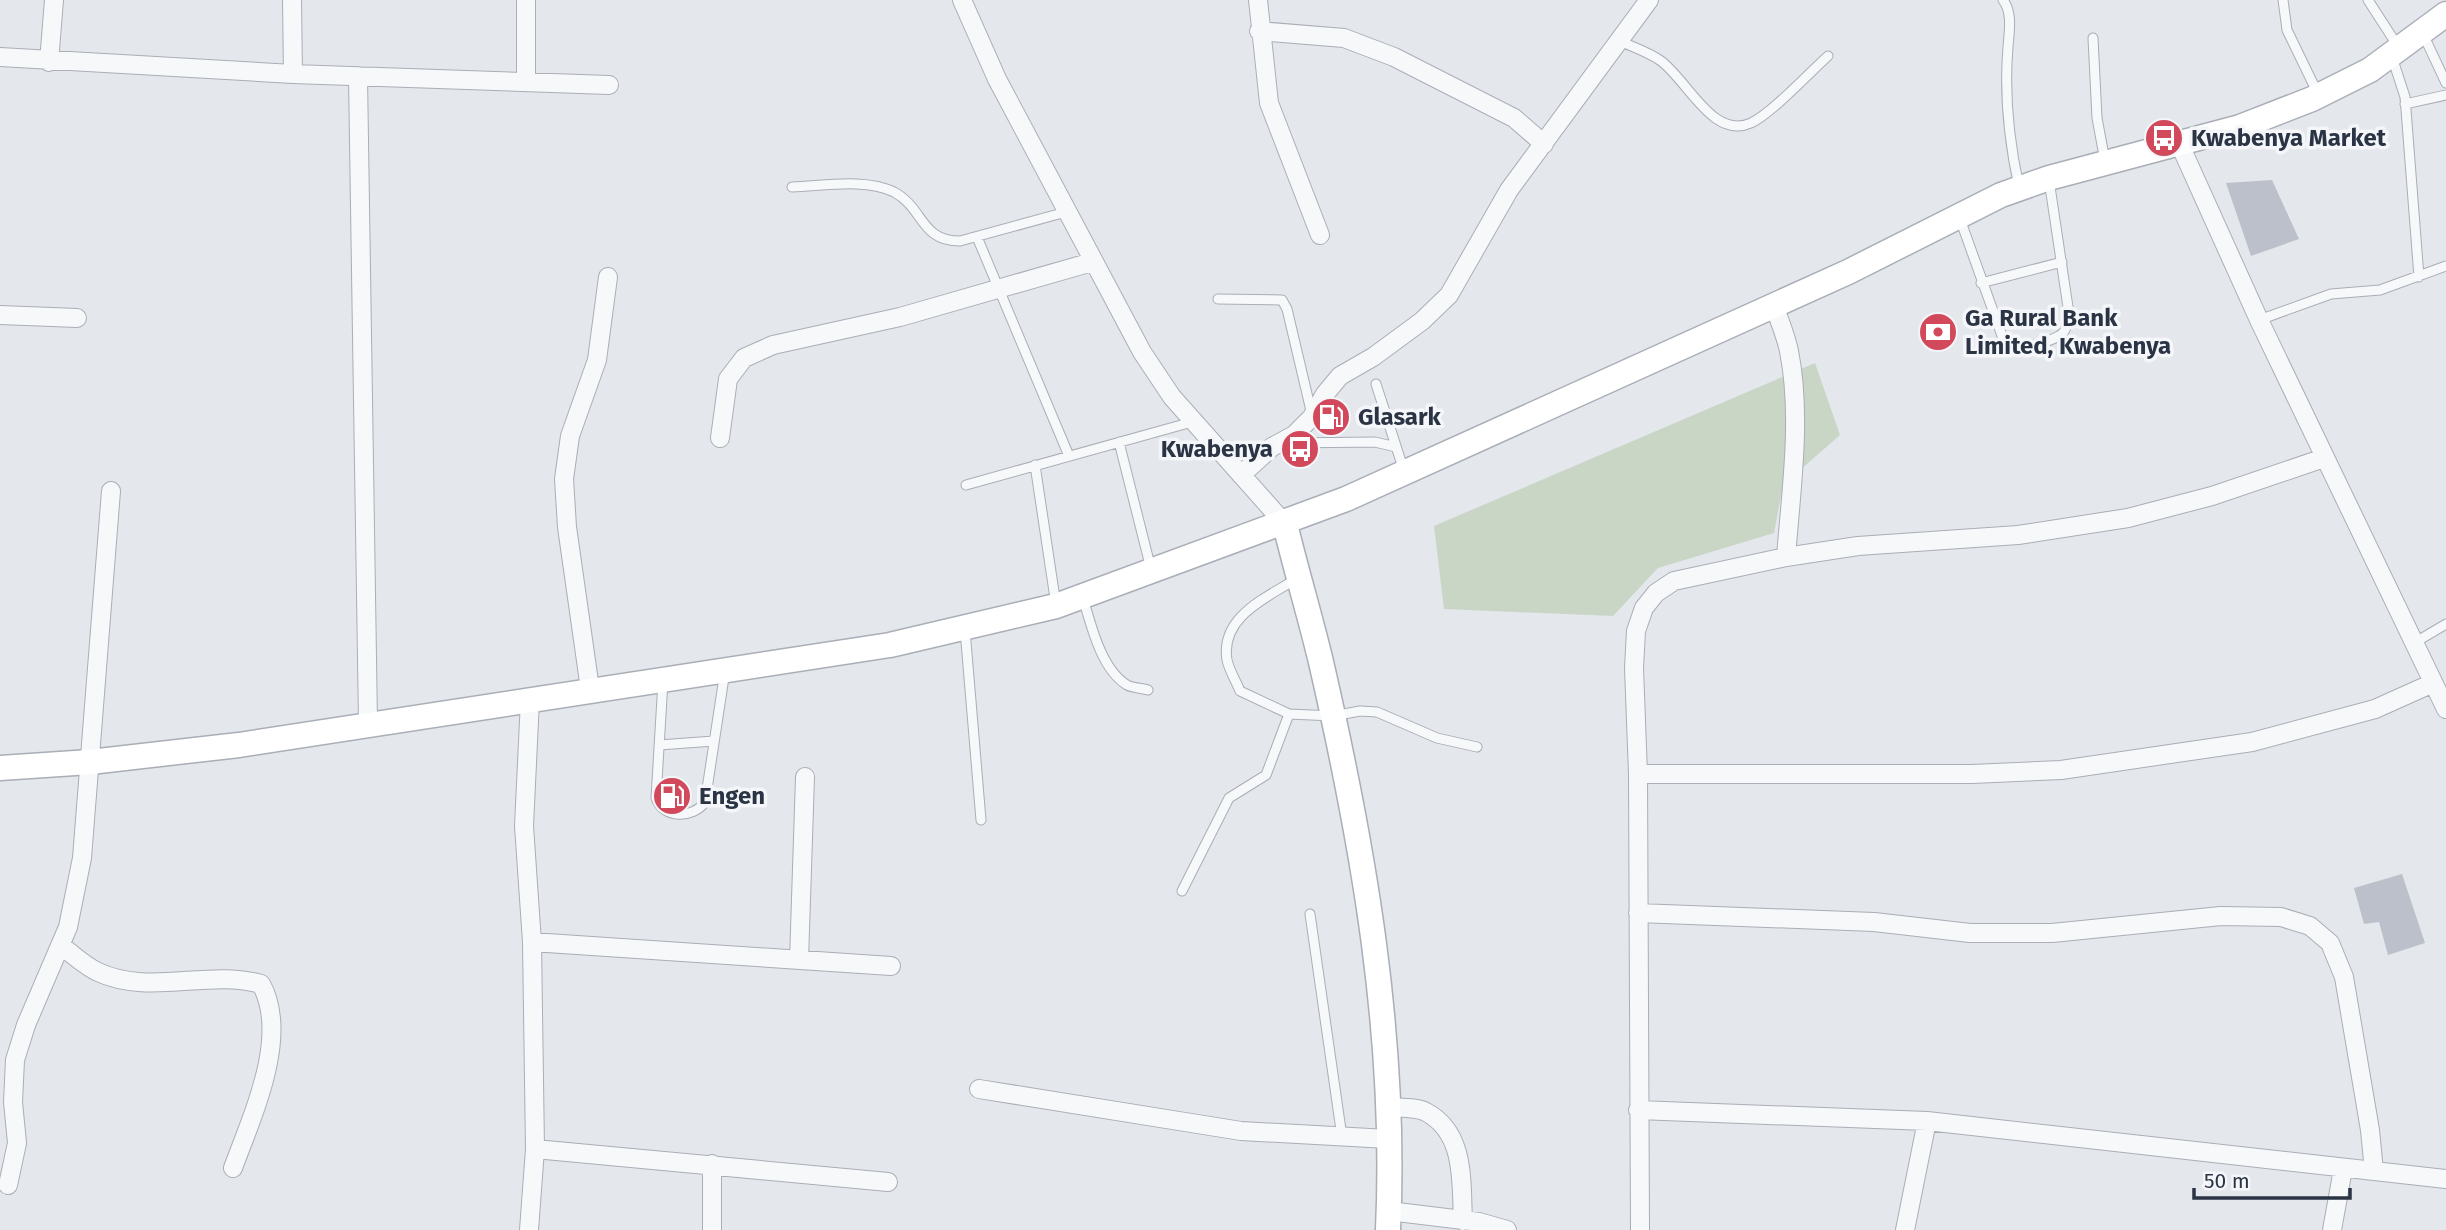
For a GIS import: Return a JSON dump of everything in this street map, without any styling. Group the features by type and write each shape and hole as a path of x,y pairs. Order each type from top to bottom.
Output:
{"main road":[{"path":"0,768 90,762 239,745 368,723 890,645 1056,606 1083,594 1285,524 1848,272 1959,214 2020,188 2105,162 2180,145 2240,127 2319,96 2395,52 2446,14"},
{"path":"1285,524 1333,716 1373,921 1388,1107 1388,1221"}],"street":[{"path":"49,62 54,0"},
{"path":"292,0 293,74"},
{"path":"526,0 526,81"},
{"path":"962,0 997,79 1142,352 1192,422 1285,524"},
{"path":"1258,0 1259,31 1269,103 1320,235"},
{"path":"1241,475 1279,443 1294,435 1312,417 1325,394 1340,376 1373,357 1422,321 1448,295 1509,190 1650,0"},
{"path":"1259,31 1344,38 1394,57 1514,118 1544,144"},
{"path":"0,57 49,62 293,74 609,85"},
{"path":"358,76 368,723"},
{"path":"2180,145 2324,458 2446,709"},
{"path":"720,438 728,379 744,358 773,345 900,317 1092,262"},
{"path":"590,689 567,527 564,479 570,436 597,360 608,277"},
{"path":"1774,305 1789,349 1793,377 1792,483 1786,557"},
{"path":"0,316 77,318"},
{"path":"1640,1230 1639,774 1634,668 1636,631 1644,608 1656,593 1674,581 1786,557 1858,546 2018,535 2128,518 2212,496 2324,458"},
{"path":"8,1185 17,1143 7,1103 15,1060 26,1025 62,946 82,858 96,648 111,491"},
{"path":"1639,774 1972,774 2061,770 2252,742 2375,709 2433,684"},
{"path":"529,1230 535,1149 532,942 524,827 530,700"},
{"path":"799,960 805,777"},
{"path":"1639,913 1874,922 1970,933 2052,933 2221,916 2281,917 2310,926 2330,943 2344,977 2374,1171"},
{"path":"532,942 891,966"},
{"path":"62,946 98,972 125,980 161,982 239,978 261,984 273,1016 265,1075 233,1168"},
{"path":"979,1089 1241,1131 1388,1139"},
{"path":"1388,1107 1425,1111 1444,1127 1460,1155 1473,1224"},
{"path":"1638,1110 1927,1121 2446,1179"},
{"path":"1905,1230 1927,1121"},
{"path":"535,1149 888,1182"},
{"path":"712,1164 712,1230"},
{"path":"2332,1230 2343,1169"},
{"path":"1388,1221 1473,1224 1507,1230"}],"lane":[{"path":"2003,0 2010,24 2006,70 2008,111 2020,188"},
{"path":"2283,0 2287,30 2319,96"},
{"path":"2368,0 2395,52 2405,104 2419,277"},
{"path":"2423,33 2446,83"},
{"path":"2093,38 2097,118 2105,162"},
{"path":"1618,40 1661,61 1714,119 1733,127 1753,122 1828,56"},
{"path":"2405,104 2446,95"},
{"path":"1959,214 2001,342 2006,348 2020,349 2065,332 2068,307 2049,178"},
{"path":"792,187 867,185 891,191 908,200 930,232 945,241 976,237 1066,212"},
{"path":"976,237 1069,456"},
{"path":"1982,283 2062,262"},
{"path":"2259,320 2331,294 2380,290 2446,267"},
{"path":"1218,299 1282,300 1287,309 1312,417"},
{"path":"1376,384 1404,472"},
{"path":"965,485 1192,422"},
{"path":"1119,442 1151,570"},
{"path":"1279,443 1375,442 1396,447"},
{"path":"1035,465 1056,606"},
{"path":"1298,578 1240,615 1229,636 1227,660 1240,691 1289,714 1333,716 1360,711 1377,712 1437,738 1477,747"},
{"path":"1083,594 1092,630 1111,668 1127,685 1148,690"},
{"path":"2414,643 2446,624"},
{"path":"965,629 981,820"},
{"path":"663,679 656,797 660,808 667,813 691,813 699,810 705,802 725,670"},
{"path":"1182,891 1229,798 1266,775 1289,714"},
{"path":"659,745 714,741"},
{"path":"1310,914 1342,1137"}],"green space":[{"path":"1815,363 1840,435 1783,485 1774,533 1658,568 1613,616 1444,609 1434,526"}],"building":[{"path":"2272,180 2299,239 2251,256 2226,183"},
{"path":"2402,874 2425,943 2388,955 2379,922 2364,924 2354,888"}],"place":[{"name":"Kwabenya Market","path":"2164,138"},
{"name":"Ga Rural Bank Limited, Kwabenya","path":"1938,332"},
{"name":"Glasark","path":"1331,417"},
{"name":"Kwabenya","path":"1300,449"},
{"name":"Engen","path":"672,796"}]}
